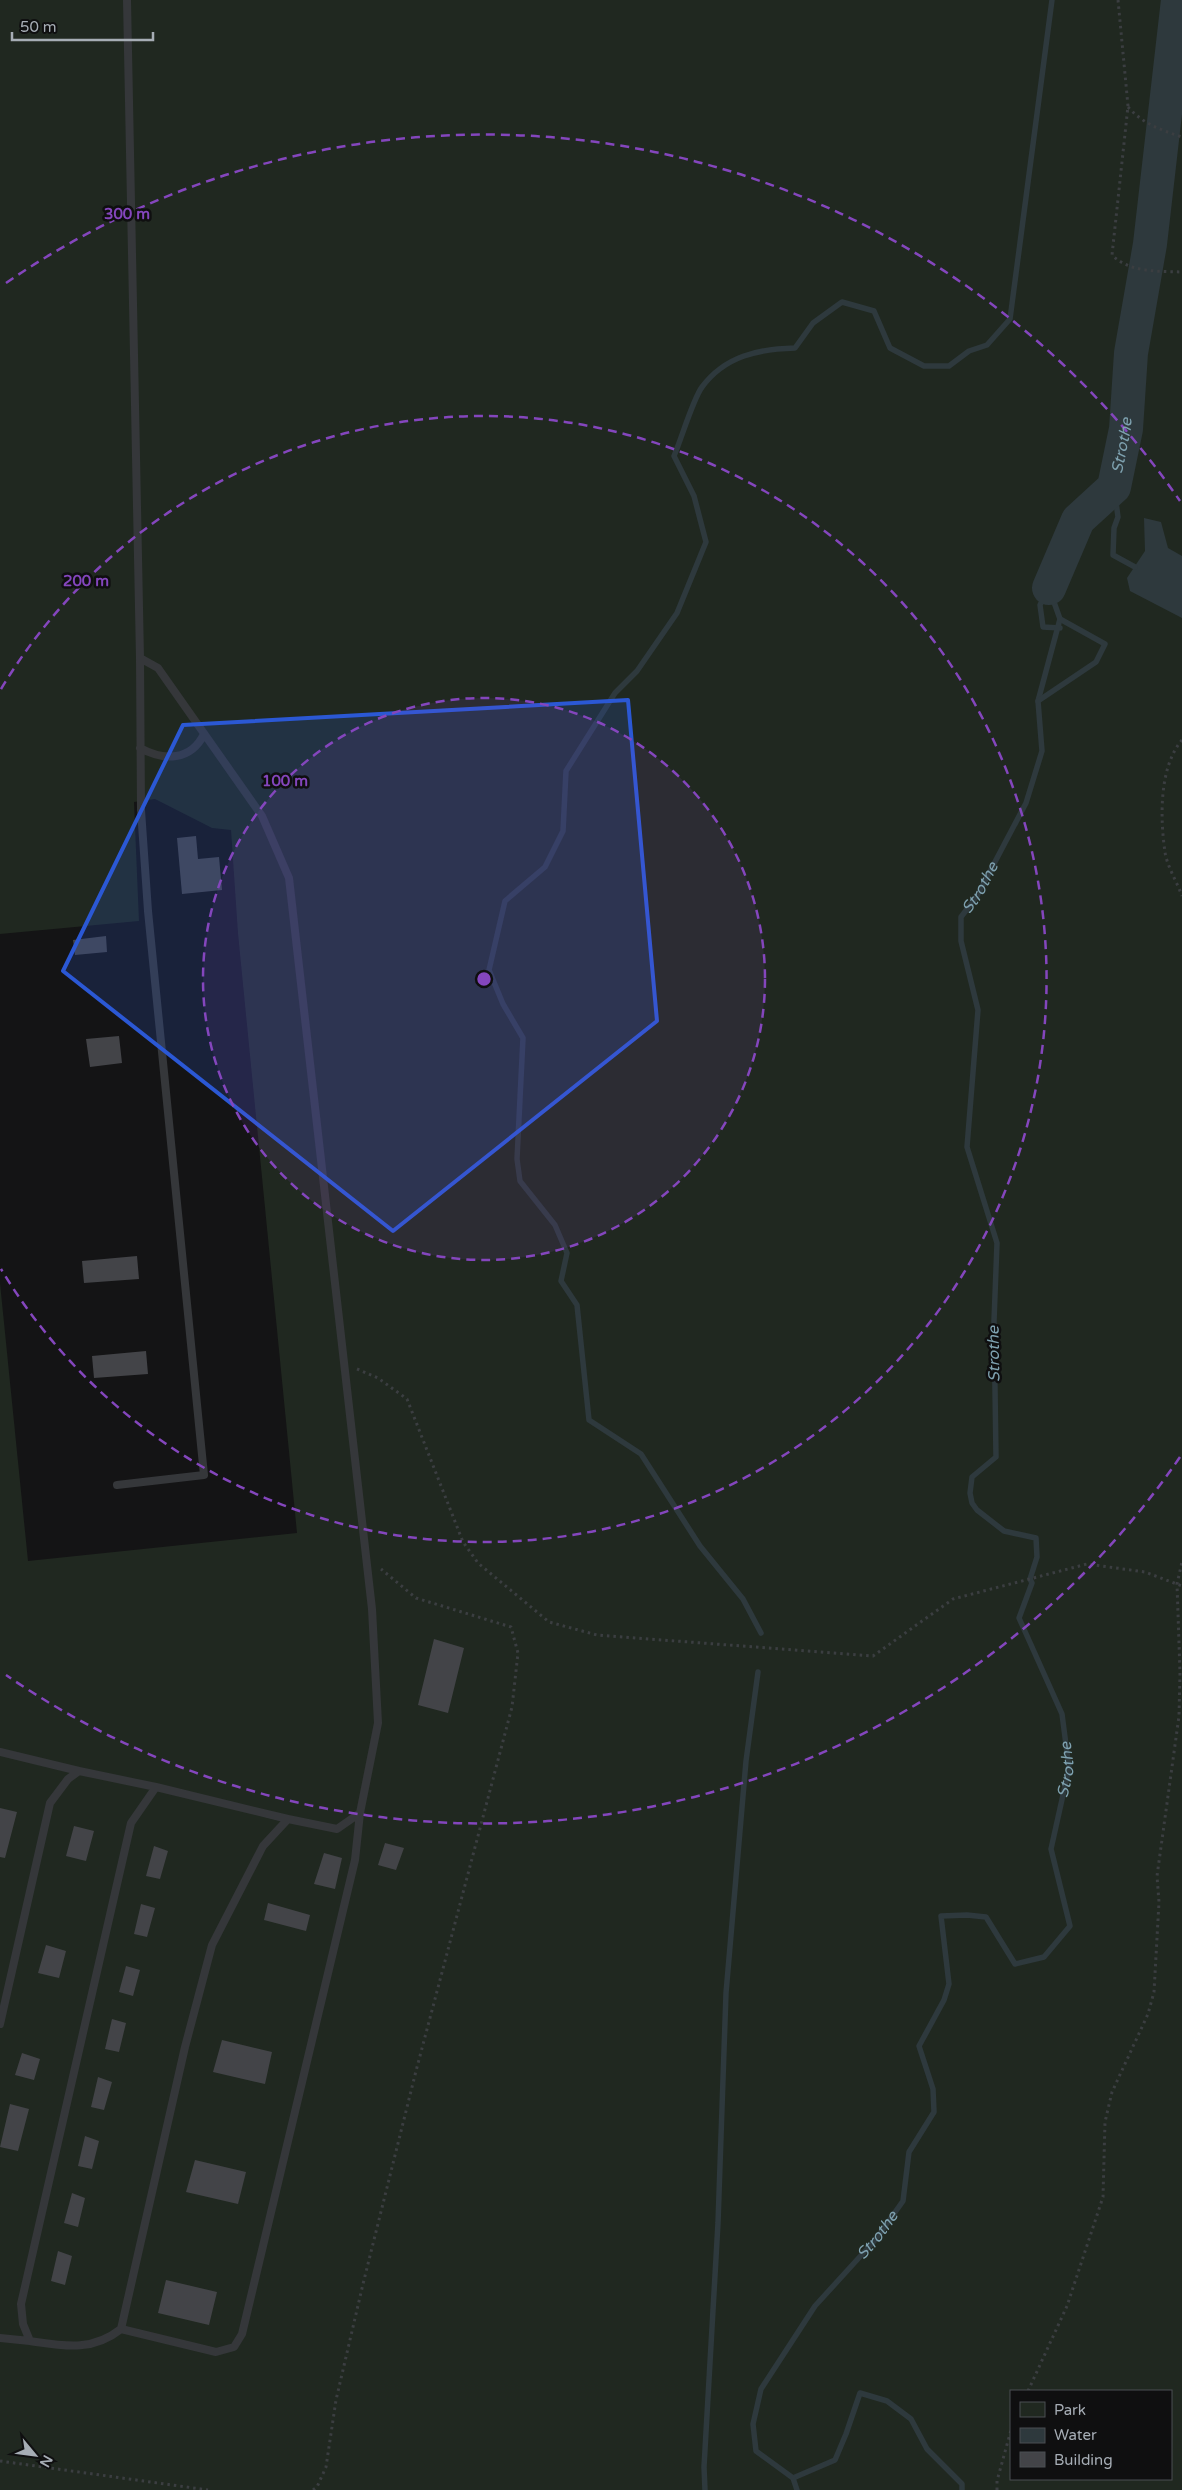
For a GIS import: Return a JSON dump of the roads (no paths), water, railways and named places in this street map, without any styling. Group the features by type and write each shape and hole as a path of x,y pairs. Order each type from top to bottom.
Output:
{"lane":[{"path":"117,1484 204,1475 148,911 141,810 140,658 127,0"},
{"path":"121,2329 216,2352 234,2347 242,2334 356,1860 360,1813 378,1723 367,1557 289,878 262,816 158,668 140,658"},
{"path":"140,748 152,754 170,757 182,756 200,743 204,734"},
{"path":"0,1753 337,1829 360,1813"},
{"path":"0,2024 50,1804 68,1779 79,1771"},
{"path":"30,2341 23,2324 20,2304 131,1823 156,1788"},
{"path":"0,2338 72,2347 106,2341 121,2329 185,2047 212,1945 264,1846 288,1819"}],"water":[{"path":"1144,518 1161,522 1168,548 1182,556 1182,618 1130,591 1127,578 1145,551"}],"waterway":[{"path":"761,1633 743,1599 700,1546 641,1454 589,1420 577,1305 561,1281 567,1253 555,1225 520,1181 517,1159 523,1038 503,1004 489,970 505,901 545,867 563,831 566,771 615,693 637,671 677,613 706,542 694,496 674,456 691,410 702,387 721,368 743,356 768,350 795,348 813,323 842,302 874,311 890,348 924,366 949,366 969,351 987,345 1010,319 1052,0"},
{"name":"Strothe","path":"1049,588 1078,520 1114,487 1126,429 1131,353 1150,244 1178,0"},
{"path":"1114,487 1118,517 1114,528 1113,555 1135,567"},
{"path":"1049,588 1040,605 1043,627 1060,628"},
{"name":"Strothe","path":"797,2490 793,2478 756,2451 753,2424 761,2389 815,2306 876,2239 903,2201 909,2152 934,2112 933,2089 919,2046 944,2000 949,1984 941,1916 967,1915 986,1917 1015,1964 1044,1957 1070,1926 1051,1849 1069,1768 1062,1714 1019,1618 1032,1583 1030,1579 1037,1557 1036,1538 1004,1531 977,1510 972,1503 970,1493 972,1477 996,1457 994,1321 997,1243 967,1147 978,1010 961,941 961,917 977,896 1026,803 1042,751 1038,701 1096,662 1105,644 1060,619 1049,588"},
{"path":"1038,701 1060,619"},
{"path":"705,2490 704,2467 718,2223 726,1993 746,1761 758,1672"},
{"path":"793,2478 835,2460 860,2393 887,2401 911,2419 927,2449 962,2484 962,2490"}]}
